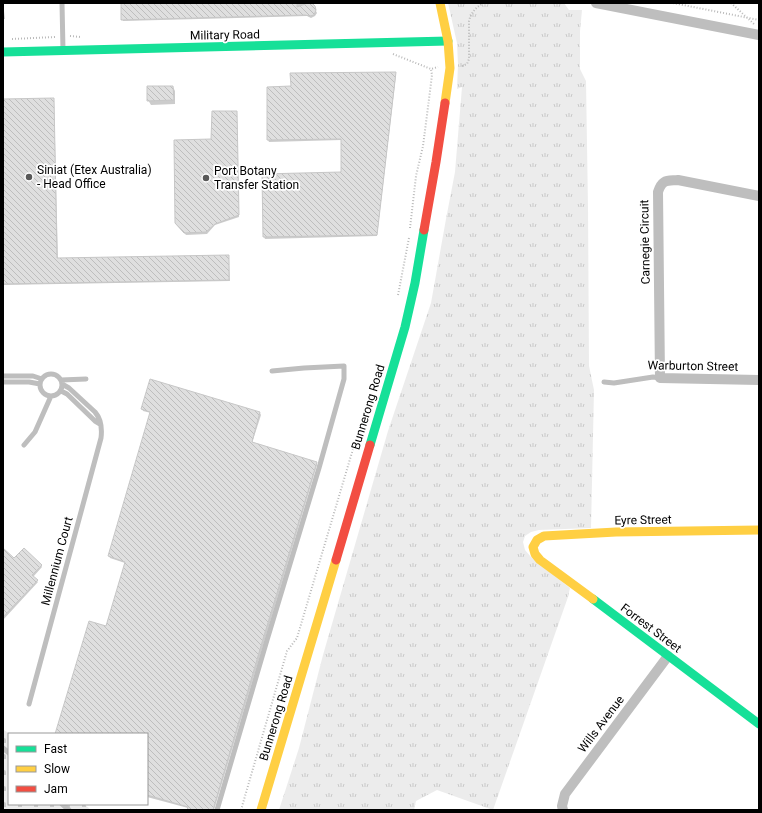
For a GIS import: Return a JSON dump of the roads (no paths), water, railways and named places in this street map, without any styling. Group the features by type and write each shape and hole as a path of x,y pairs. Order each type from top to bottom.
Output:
{"street":[{"name":"Bunnerong Road","path":"261,810 405,327 415,283 436,162 450,68 448,41 440,3"},
{"path":"596,3 759,35"},
{"name":"Military Road","path":"3,52 448,41"},
{"name":"Carnegie Circuit","path":"660,378 658,192 660,185 666,181 678,180 759,196"},
{"name":"Warburton Street","path":"660,378 759,380"},
{"name":"Eyre Street","path":"533,547 537,540 544,536 616,532 759,530"},
{"name":"Forrest Street","path":"533,547 535,554 540,560 759,724"},
{"name":"Wills Avenue","path":"562,810 565,794 668,656"}],"lane":[{"path":"62,3 63,50"},
{"path":"217,810 344,379 344,366 272,371"},
{"path":"62,382 61,391 55,396 46,395 41,389 41,382 44,376 52,374 56,375 95,412 98,416 100,424"},
{"path":"3,376 33,376 41,382"},
{"name":"Warburton Street","path":"604,382 614,383 653,377 660,378"},
{"path":"62,382 86,379"},
{"path":"3,382 41,382"},
{"path":"61,391 68,394 95,421 100,424"},
{"path":"24,445 35,432 51,396"},
{"name":"Millennium Court","path":"29,704 101,438 102,430 100,424"}],"place":[{"name":"Siniat (Etex Australia) - Head Office","path":"29,177"},
{"name":"Port Botany Transfer Station","path":"206,178"}]}
